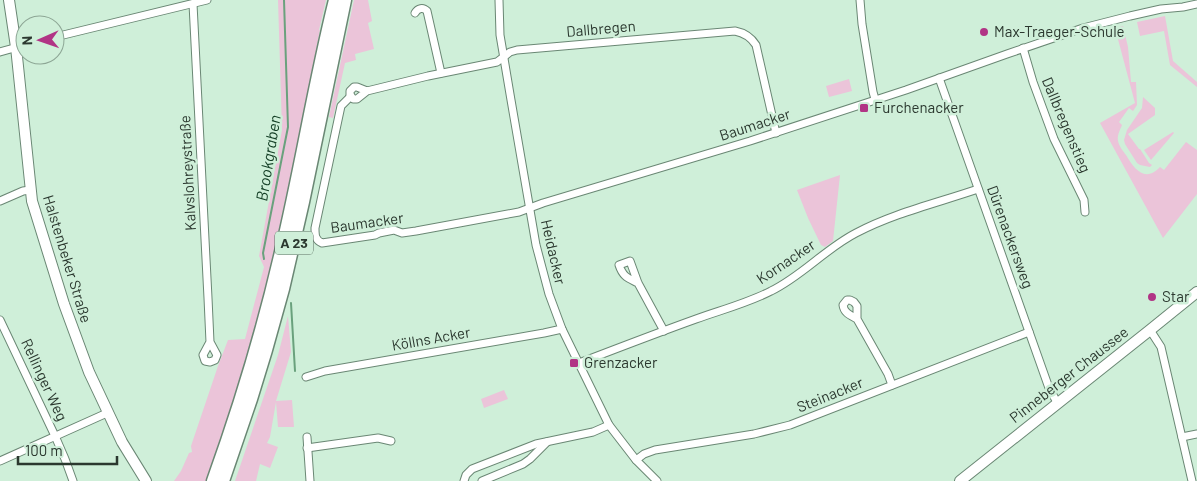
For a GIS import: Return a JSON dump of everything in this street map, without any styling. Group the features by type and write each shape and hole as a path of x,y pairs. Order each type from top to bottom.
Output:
{"highway":[{"name":"A 23","path":"213,481 242,396 273,286 293,200 334,0"},
{"name":"A 23","path":"223,481 251,399 283,289 345,0"}],"street":[{"name":"Halstenbeker Straße","path":"9,0 15,25"},
{"path":"65,36 207,0"},
{"name":"Heidacker","path":"499,0 500,35 530,208 542,269 551,300 562,328 608,425 636,460 657,481"},
{"path":"860,0 872,92 875,99"},
{"name":"Kalvslohreystraße","path":"193,4 210,342"},
{"name":"Baumacker","path":"317,240 326,243 394,230 402,233 519,212 543,203 776,133 1084,28 1161,9 1197,4"},
{"path":"415,13 421,8 427,11 441,73"},
{"name":"Dallbregen","path":"317,240 315,237 316,228 337,121 341,106 351,96 358,99 367,91 496,62 510,52 517,50 735,31 745,34 756,45 758,51 776,133"},
{"path":"0,52 15,48"},
{"name":"Dallbregenstieg","path":"1023,48 1054,139 1084,200 1085,212"},
{"name":"Halstenbeker Straße","path":"21,65 30,190 34,206 69,320 88,372 122,442 146,481"},
{"name":"Dürenackersweg","path":"939,78 1049,388 1058,404"},
{"name":"Kornacker","path":"579,364 748,301 798,275 823,254 874,224 978,189"},
{"path":"0,201 9,196 30,190"},
{"path":"638,283 664,331"},
{"name":"Pinneberger Chaussee","path":"960,481 1197,292"},
{"path":"856,319 888,374 892,385"},
{"name":"Rellinger Weg","path":"0,320 55,436 73,481"},
{"name":"Köllns Acker","path":"306,377 325,370 552,332 562,328"},
{"path":"1150,330 1161,348 1192,481"},
{"name":"Steinacker","path":"636,460 654,450 754,434 790,425 1029,332"},
{"path":"0,461 107,413"},
{"path":"464,481 466,475 472,469 536,444 593,432 608,425"},
{"path":"1182,437 1197,434"},
{"path":"307,437 310,481"},
{"path":"308,448 378,438 391,441"},
{"path":"482,481 523,464 546,442"}],"shaded area":[{"path":"278,0 326,0 285,201 243,370 206,481 174,481 189,453 192,452 191,446 228,340 245,339 264,267 259,256 282,130"},
{"path":"354,0 368,0 372,21 368,23 374,49 355,54 356,60 345,63 333,118 329,117"},
{"path":"1165,16 1173,61 1197,82 1197,87 1170,65 1164,31 1140,36 1137,22"},
{"path":"1123,26 1128,47 1131,82 1136,82 1137,105 1133,111 1129,108 1119,122 1122,125 1118,139 1121,148 1136,169 1145,174 1155,172 1160,167 1164,170 1186,142 1197,150 1197,194 1163,238 1100,123 1135,103 1115,28"},
{"path":"849,79 852,91 829,97 826,86"},
{"path":"1143,97 1155,108 1155,115 1128,134 1152,165 1150,167 1137,163 1124,140 1127,130 1142,108"},
{"path":"1174,133 1151,160 1144,150"},
{"path":"840,175 833,241 825,247 821,245 797,190"},
{"path":"288,316 291,352 276,401 292,400 294,427 278,427 276,402 270,437 267,443 278,447 270,468 260,464 256,481 235,481 278,355"},
{"path":"504,390 508,399 484,408 481,399"}],"waterway":[{"name":"Brookgraben","path":"264,259 263,253 288,127 284,0"},
{"name":"Brookgraben","path":"291,303 295,371"}],"place":[{"name":"Max-Traeger-Schule","path":"984,32"},
{"name":"Furchenacker","path":"864,108"},
{"name":"Star","path":"1152,297"},
{"name":"Grenzacker","path":"574,363"}]}
